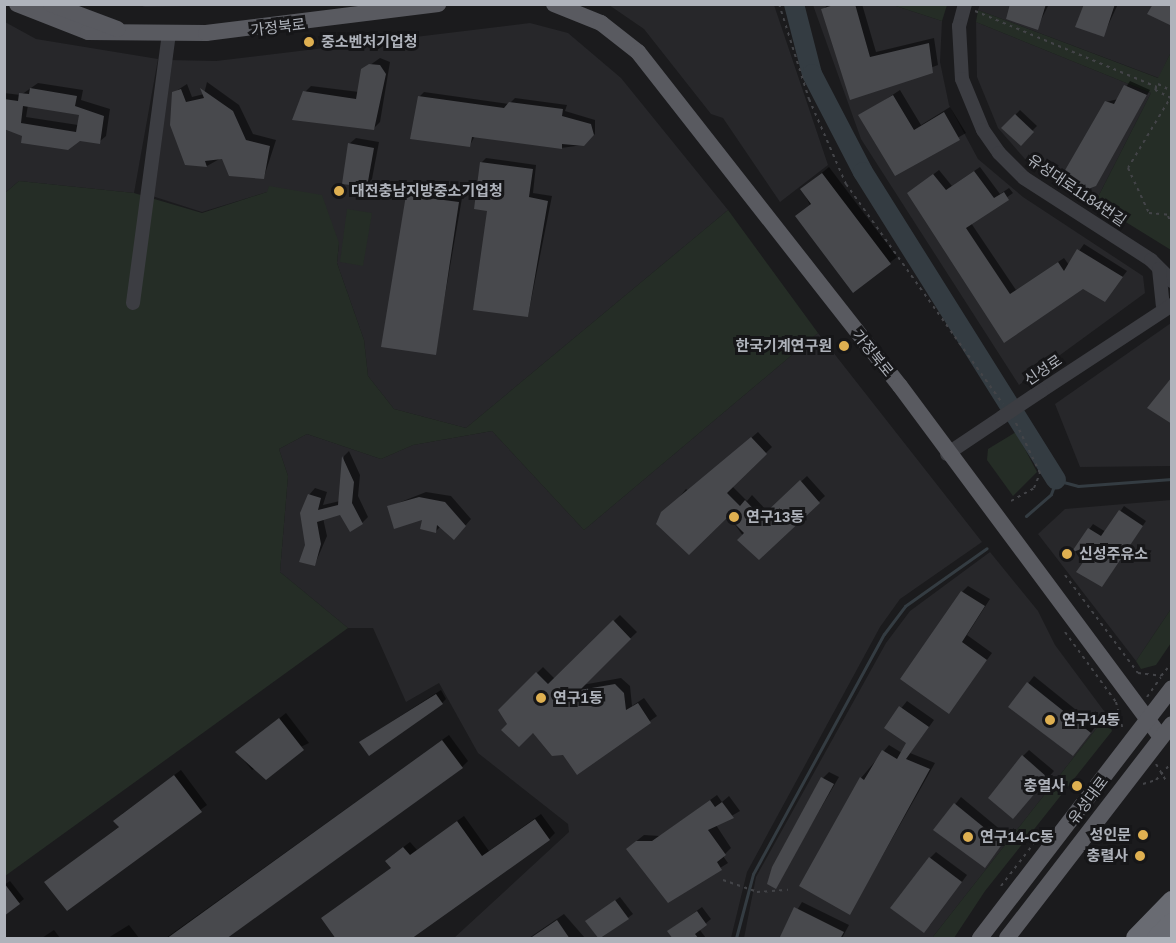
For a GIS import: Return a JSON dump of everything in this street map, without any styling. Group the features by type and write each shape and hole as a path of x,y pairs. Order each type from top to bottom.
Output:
{"highway":[{"path":"1136,939 1172,902"},
{"path":"1157,939 1172,922"}],"main road":[{"name":"가정북로","path":"16,4 88,32 117,28 170,33 255,30 438,4"},
{"name":"가정북로","path":"51,4 117,28"},
{"name":"가정북로","path":"554,4 601,23 638,52 1149,721 1166,730"},
{"name":"유성대로","path":"980,939 1172,688"},
{"name":"유성대로","path":"1006,939 1166,730"}],"street":[{"name":"유성대로1184번길","path":"967,7 959,26 962,79 983,130 999,153 1024,178 1162,264 1172,281"},
{"path":"133,303 170,33"},
{"path":"1162,264 1166,307"},
{"path":"1166,307 1172,292"},
{"name":"신성로","path":"947,454 1166,307"}],"path":[{"path":"779,4 809,99 846,184 1021,429 1040,473 1034,488 1011,501"},
{"path":"967,7 971,4"},
{"path":"967,7 967,19"},
{"path":"967,7 1156,87 1171,96"},
{"path":"1156,87 1171,96"},
{"path":"1171,96 1128,168 1149,213 1170,216 1172,225"},
{"path":"1065,575 1138,673 1161,676 1172,663"},
{"path":"1061,623 1121,711 1123,731 1118,738"},
{"path":"1134,786 1156,780 1172,762"},
{"path":"1156,764 1164,771 1167,782"},
{"path":"996,896 1041,835"},
{"path":"723,880 757,892 788,890"}],"shaded area":[{"path":"148,4 249,5 142,7"},
{"path":"980,4 1171,5 1171,52 1159,78 978,10"},
{"path":"609,5 774,5 828,165 780,202 723,118 711,114 644,29"},
{"path":"813,5 893,5 942,21 940,62 949,105 978,159 1023,197 1143,276 1145,293 1019,385 861,139"},
{"path":"893,5 947,5 942,21"},
{"path":"978,10 1158,78 1171,52 1171,250 1095,203 1151,93 976,22"},
{"path":"5,22 36,39 158,59 134,193 19,181 5,193"},
{"path":"976,22 1151,93 1095,203 1031,166 998,128 977,77"},
{"path":"530,23 568,33 621,78 728,210 466,428 394,409 368,376 364,340 337,263 339,243 267,192 202,212 149,195 167,60 216,61"},
{"path":"19,181 134,193 202,213 267,192 269,186 322,195 339,243 337,263 364,340 368,376 394,409 466,428 728,210 818,333 584,530 492,431 413,445 381,459 307,434 279,449 288,476 280,572 348,628 5,876 5,193"},
{"path":"347,209 372,213 363,266 340,262"},
{"path":"1171,323 1171,466 1080,467 1055,404"},
{"name":"한국기계연구원","path":"818,333 982,542 900,599 880,627 747,872 731,938 454,938 569,832 568,824 478,753 439,683 406,702 373,628 348,628 280,572 288,476 279,449 307,434 381,459 413,445 492,431 584,530"},
{"path":"1016,432 1037,472 1013,496 987,460 988,449"},
{"path":"1171,500 1171,609 1136,661 1038,534 1065,509"},
{"path":"990,552 1038,611 1055,645 1107,715 932,938 744,938 756,877 886,643 910,611"},
{"path":"1171,609 1171,643 1156,665 1141,669 1136,661"},
{"path":"1107,715 1112,731 985,891 954,938 932,938"}],"building":[{"path":"837,4 855,4 870,57 929,43 933,73 850,100 821,9"},
{"path":"1010,4 1046,4 1038,30 1006,19"},
{"path":"1084,4 1115,4 1104,37 1075,27"},
{"path":"1153,4 1172,4 1172,26 1147,14"},
{"path":"369,64 380,65 386,74 374,130 292,120 303,91 356,99 361,69"},
{"path":"1124,85 1147,95 1096,186 1080,192 1064,172 1105,101 1114,104"},
{"path":"30,88 77,96 75,106 104,116 100,144 80,141 68,150 21,143 22,136 4,129 4,99 18,101 19,93 29,94","holes":["23,106 79,115 76,132 21,123"]},
{"path":"200,88 233,111 246,140 270,146 264,179 229,176 222,159 205,161 207,167 185,165 170,125 172,92 181,89 186,102 204,98"},
{"path":"893,95 914,130 944,112 960,140 895,176 858,115"},
{"path":"418,96 504,108 509,102 563,109 562,116 591,124 594,135 584,146 562,144 562,149 472,137 470,147 410,139"},
{"path":"1015,114 1034,132 1021,146 1001,128"},
{"path":"348,143 374,148 367,187 342,184"},
{"path":"480,162 533,169 529,197 548,201 528,317 473,310 487,211 474,209"},
{"path":"974,171 994,198 1004,192 1009,200 966,228 1010,294 1058,262 1064,271 1077,249 1123,277 1105,302 1083,289 1004,343 907,193 933,174 946,190"},
{"path":"822,173 891,264 853,293 795,216 811,204 800,189"},
{"path":"406,195 459,202 436,355 381,347"},
{"path":"1172,377 1172,424 1147,408"},
{"name":"연구13동","path":"751,437 767,454 727,493 740,506 745,500 761,517 800,480 820,503 759,560 737,540 744,533 728,517 689,555 656,524 661,512"},
{"path":"342,456 354,482 352,503 363,524 350,532 340,515 317,522 321,544 315,566 299,562 305,545 300,513 308,494 321,498 318,510 338,505"},
{"path":"419,497 445,502 466,526 454,540 437,525 436,533 420,529 422,520 394,529 387,506"},
{"path":"1119,510 1143,526 1102,587 1076,572 1086,558 1073,550 1088,528 1101,536"},
{"path":"961,591 985,606 962,642 987,660 949,714 900,679"},
{"name":"연구1동","path":"613,620 631,639 580,690 615,684 624,693 626,710 638,703 651,723 577,775 563,755 552,756 533,733 519,747 501,730 507,724 498,710 536,672 548,684"},
{"name":"연구14동","path":"1027,682 1091,733 1073,756 1008,707"},
{"path":"436,694 443,704 369,756 359,742"},
{"path":"899,706 929,727 906,759 930,769 850,915 799,886 860,777 864,780 882,750 897,759 906,743 884,728"},
{"path":"279,718 304,750 266,780 235,752"},
{"path":"442,740 463,768 226,939 166,939"},
{"path":"1022,755 1048,778 1013,819 988,798"},
{"path":"174,775 202,812 67,911 44,882 119,827 113,821"},
{"path":"821,777 834,784 776,889 767,884 772,867"},
{"path":"710,800 715,807 722,802 734,818 708,830 726,855 717,862 722,870 668,903 626,849 636,841 652,841"},
{"name":"연구14-C동","path":"954,803 1003,843 985,868 933,830"},
{"path":"535,819 550,840 411,939 336,939 321,918 391,868 385,861 403,847 410,855 457,821 482,856"},
{"path":"929,857 962,882 924,933 890,908"},
{"path":"4,883 20,904 4,916"},
{"path":"615,900 629,919 599,939 585,921"},
{"path":"794,907 844,932 840,939 779,939"},
{"path":"697,911 707,925 695,934 699,939 673,939 667,931"},
{"path":"557,920 570,939 529,939"}],"waterway":[{"path":"794,4 812,74 863,172 1056,480"},
{"path":"1026,516 1051,494 1056,480 1078,486 1172,479"},
{"path":"736,938 753,874 884,634 905,606 987,548"}],"place":[{"name":"중소벤처기업청","path":"309,42"},
{"name":"대전충남지방중소기업청","path":"339,191"},
{"name":"한국기계연구원","path":"844,346"},
{"name":"연구13동","path":"734,517"},
{"name":"신성주유소","path":"1067,554"},
{"name":"연구1동","path":"541,698"},
{"name":"연구14동","path":"1050,720"},
{"name":"충열사","path":"1077,786"},
{"name":"성인문","path":"1143,835"},
{"name":"연구14-C동","path":"968,837"},
{"name":"충렬사","path":"1140,856"}]}
